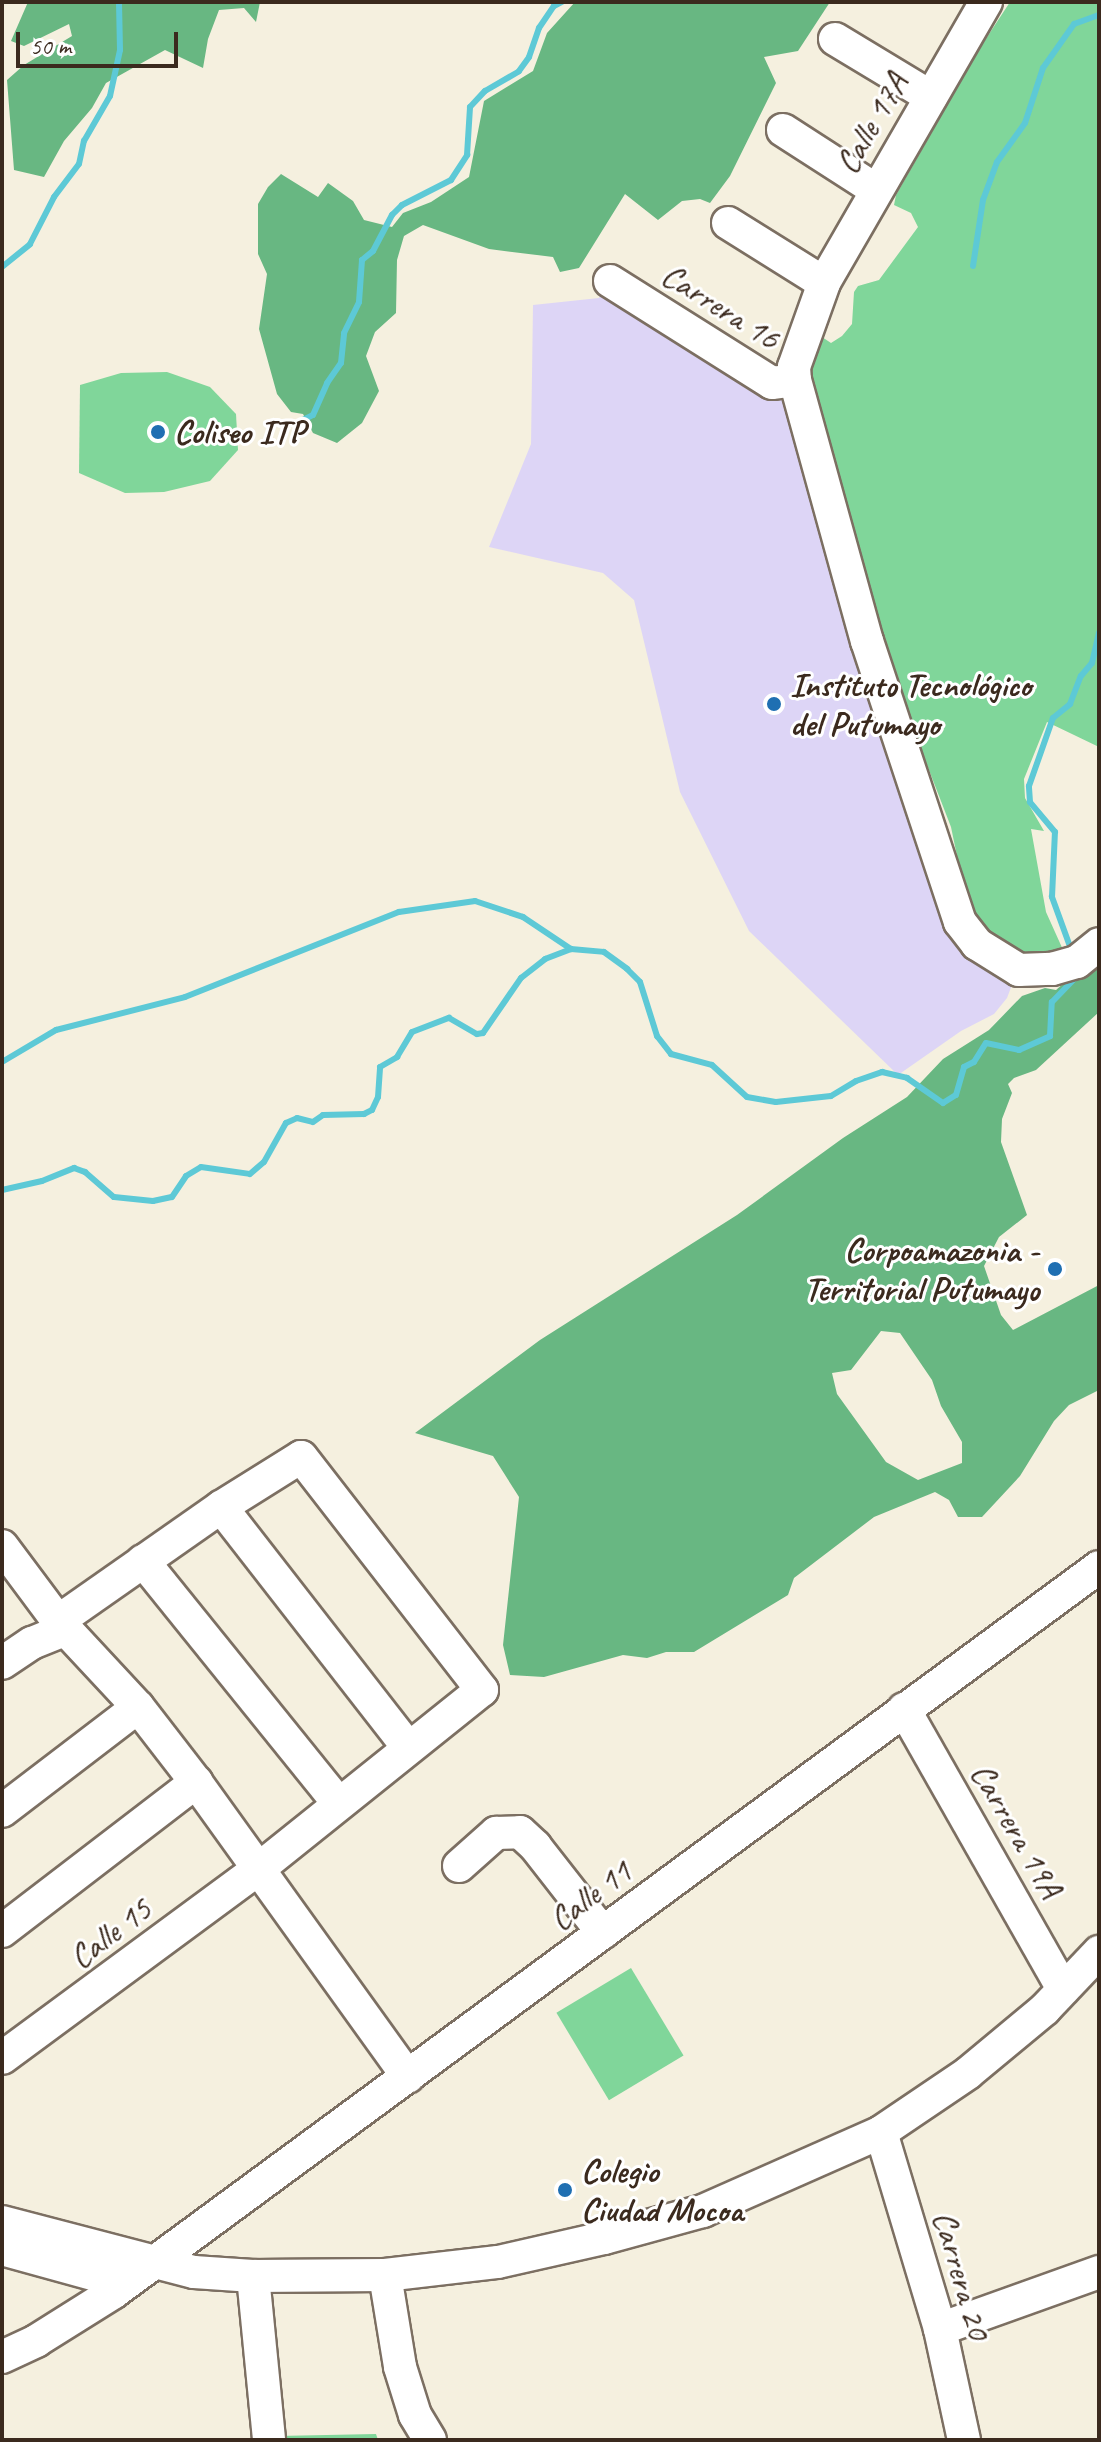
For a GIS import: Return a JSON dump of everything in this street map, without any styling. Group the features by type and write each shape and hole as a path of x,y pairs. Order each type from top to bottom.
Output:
{"street":[{"name":"Calle 17A","path":"795,380 794,367 824,283 984,3"},
{"path":"835,39 931,97"},
{"path":"783,130 876,190"},
{"path":"728,223 824,283"},
{"name":"Carrera 16","path":"610,281 772,383 795,380"},
{"path":"795,380 867,641 960,922 977,944 1019,970 1052,969 1077,962 1099,944"},
{"name":"Calle 15","path":"2,2058 261,1867 407,1746 482,1690 301,1457 221,1507"},
{"path":"2,1663 62,1625 143,1561 221,1507 407,1746"},
{"path":"2,1546 62,1625 138,1707 261,1867 408,2077"},
{"path":"143,1561 338,1803"},
{"name":"Calle 11","path":"2,2357 36,2341 125,2283 1099,1567"},
{"path":"2,1811 138,1707"},
{"name":"Carrera 19A","path":"904,1709 1063,1989"},
{"path":"2,1931 196,1782"},
{"path":"459,1866 496,1833 520,1832 535,1846 603,1933"},
{"path":"20,2244 154,2262 194,2272 253,2276 385,2275 498,2262 604,2238 703,2211 881,2132 968,2073 1045,2009 1099,1952"},
{"name":"Carrera 20","path":"881,2132 940,2329 964,2440"},
{"path":"2,2222 20,2244 125,2283"},
{"path":"940,2329 1099,2272"},
{"path":"385,2275 400,2367 415,2415 430,2440"},
{"path":"253,2276 269,2440"}],"shaded area":[{"name":"Instituto Tecnológico del Putumayo","path":"610,281 783,383 960,922 1013,982 1007,998 994,1014 961,1031 898,1075 749,931 680,792 634,600 603,573 489,547 531,444 533,305 599,298"}],"green space":[{"path":"28,2 260,2 256,22 244,8 219,10 208,39 203,68 165,50 106,83 92,108 64,141 44,177 14,170 7,80 24,65 72,36 69,24 24,46 11,41"},
{"path":"575,2 830,2 798,51 764,57 776,83 730,176 710,203 700,199 682,201 658,220 625,194 579,268 560,272 553,257 489,249 423,225 404,236 397,260 396,313 375,332 366,356 379,391 362,423 337,443 313,433 303,414 291,412 277,394 259,329 267,274 258,254 258,204 268,187 281,174 318,197 328,183 353,201 364,220 392,227 403,213 431,202 469,177 484,101 533,71 547,33"},
{"path":"1010,2 1099,2 1099,747 1047,722 1024,779 1025,798 1044,831 1031,829 1046,912 1064,952 1060,958 1017,954 996,942 967,904 951,827 883,651 847,520 842,488 803,367 819,335 831,343 852,324 854,292 858,286 879,280 918,227 911,213 894,205 896,195 937,123 949,95"},
{"name":"Coliseo ITP","path":"167,372 210,387 236,414 238,450 210,481 164,492 125,493 79,473 80,385 121,373"},
{"path":"1099,952 1099,1012 1036,1070 1014,1078 1008,1084 1012,1093 1002,1119 1001,1142 1027,1215 999,1237 984,1266 1001,1315 1013,1330 1099,1285 1099,1390 1069,1405 1054,1421 1020,1476 982,1517 958,1517 949,1500 935,1492 874,1517 794,1578 788,1595 694,1652 666,1652 647,1658 623,1655 544,1677 510,1675 503,1645 519,1497 493,1456 415,1433 540,1340 737,1215 843,1138 907,1097 943,1059 989,1030 1022,996 1045,988 1056,990","holes":["881,1331 900,1333 932,1380 941,1406 962,1442 962,1463 918,1480 886,1462 837,1394 832,1373 851,1370"]},
{"path":"631,1968 684,2055 609,2100 556,2013"},
{"path":"376,2434 378,2440 278,2440 277,2436"}],"waterway":[{"path":"2,267 30,244 54,197 79,164 84,141 110,96 120,50 119,2"},
{"path":"301,421 313,415 327,383 341,363 344,333 359,302 362,260 373,251 392,215 402,205 451,180 467,155 470,107 485,91 519,71 529,57 539,28 554,6 562,2"},
{"path":"973,266 983,200 997,162 1025,123 1043,68 1074,24 1099,15"},
{"path":"1072,952 1052,897 1055,832 1030,802 1029,786 1053,718 1070,704 1081,676 1092,663 1099,633"},
{"path":"2,1062 56,1030 185,997 399,912 475,901 523,917 571,949"},
{"path":"2,1190 42,1181 74,1168 85,1172 114,1197 153,1201 172,1197 186,1176 201,1167 250,1174 264,1162 286,1123 297,1118 313,1122 323,1115 364,1114 372,1110 378,1097 380,1067 397,1057 412,1032 449,1018 477,1034 483,1033 521,978 545,959 571,949 604,952 640,982 657,1036 671,1054 712,1065 747,1097 776,1102 831,1096 856,1081 882,1072 907,1078 943,1103 956,1095 964,1067 974,1062 986,1043 1019,1050 1050,1036 1052,1002 1080,973"}],"place":[{"name":"Coliseo ITP","path":"158,432"},
{"name":"Instituto Tecnológico del Putumayo","path":"774,704"},
{"name":"Corpoamazonia - Territorial Putumayo","path":"1055,1269"},
{"name":"Colegio Ciudad Mocoa","path":"565,2190"}]}
